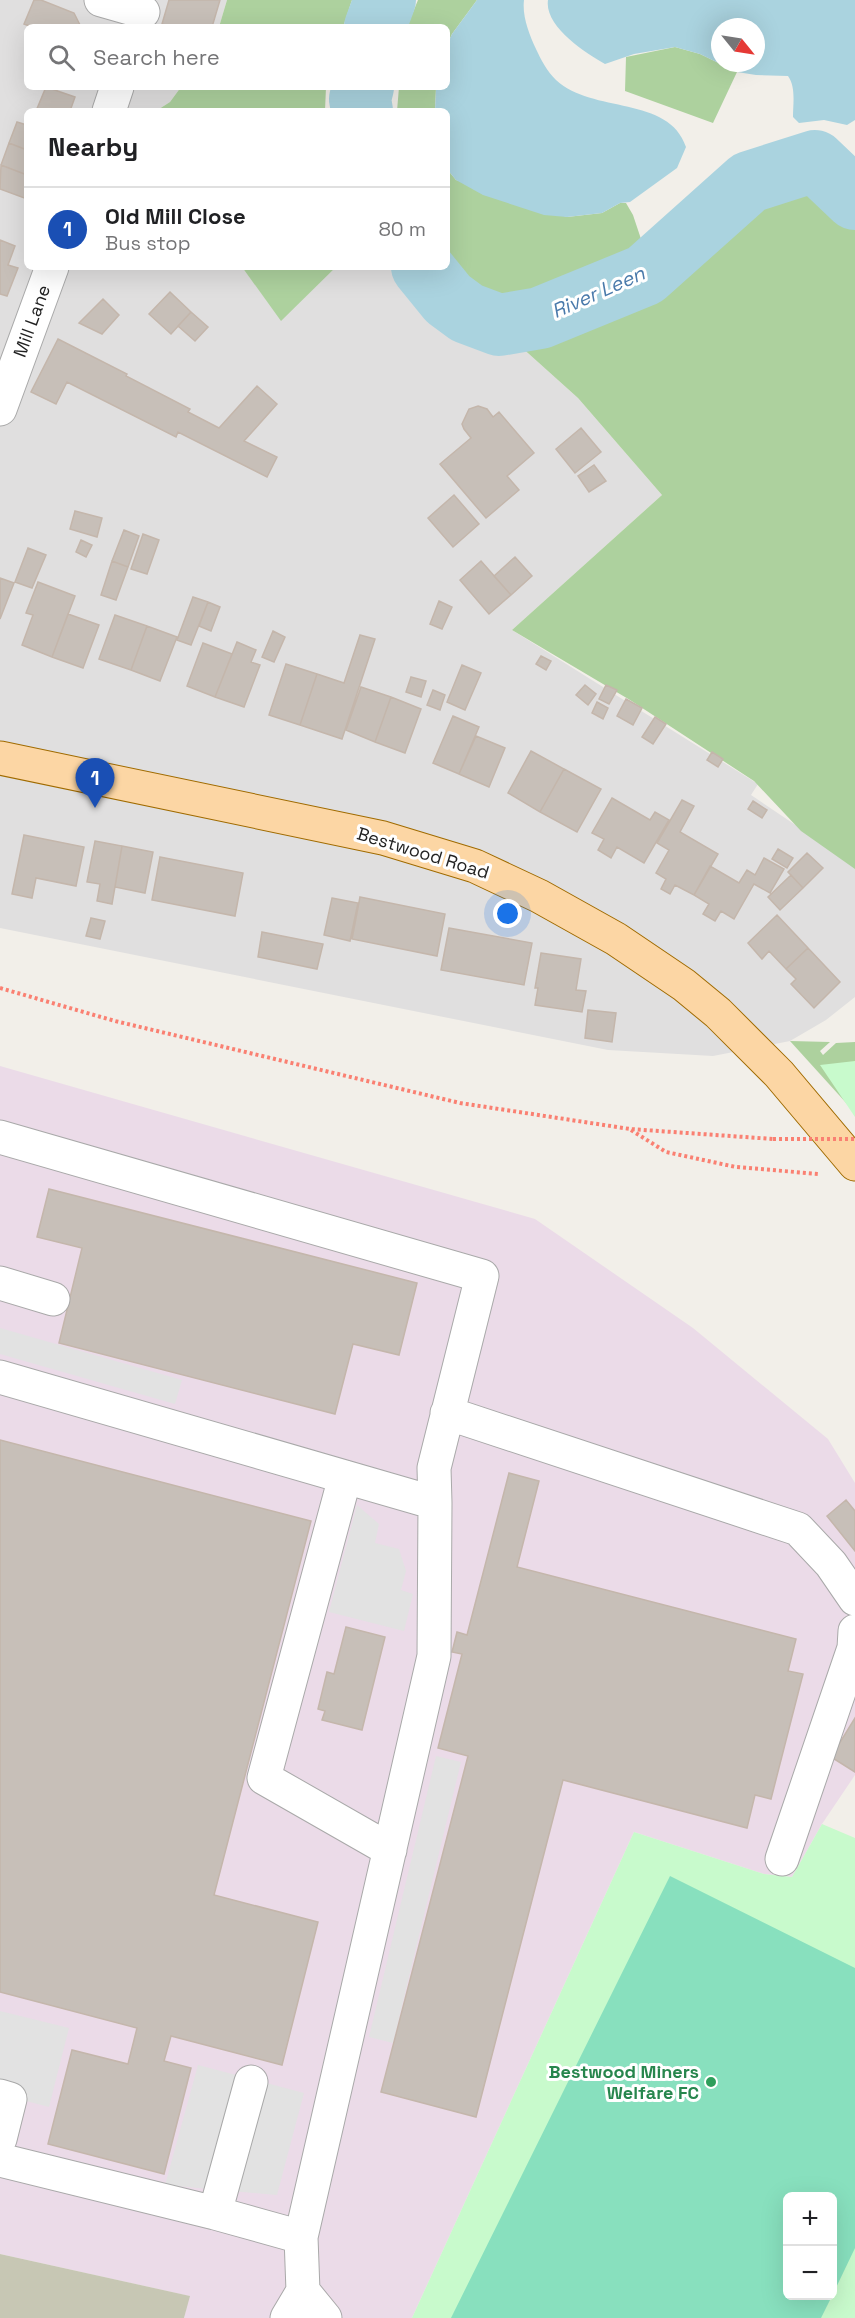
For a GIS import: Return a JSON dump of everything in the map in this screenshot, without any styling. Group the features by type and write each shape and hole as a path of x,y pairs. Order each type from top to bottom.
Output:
{"main road":[{"name":"Bestwood Road","path":"0,758 383,838 475,866 539,896 616,939 684,985 718,1013 779,1074 841,1170"}],"street":[{"path":"101,0 142,13"},
{"path":"110,108 116,90"},
{"name":"Mill Lane","path":"0,409 51,270"},
{"path":"0,1137 482,1276 434,1468 434,1656 301,2237 295,2305 325,2318"},
{"path":"0,1283 53,1299"},
{"path":"0,1377 435,1503"},
{"path":"447,1413 798,1529 831,1564 855,1599"},
{"path":"345,1476 264,1778 390,1850"},
{"path":"782,1859 854,1648 855,1631"},
{"path":"215,2213 251,2082"},
{"path":"0,2096 10,2099 0,2139"},
{"path":"0,2160 215,2213 301,2237"}],"path":[{"path":"0,988 115,1021 460,1103 630,1129 773,1139 855,1139"},
{"path":"630,1129 666,1152 736,1167 841,1170"}],"shaded area":[{"path":"0,0 227,0 220,24 24,24 24,90 179,90 170,102 161,108 24,108 24,270 244,270 281,320 333,270 392,270 442,324 469,339 498,345 519,345 578,398 662,495 512,630 758,784 751,795 855,865 855,997 826,1020 790,1041 713,1056 608,1050 0,928"},
{"path":"0,1066 535,1219 693,1328 828,1439 855,1483 855,1775 822,1824 792,1877 764,1874 634,1832 412,2318 184,2318 189,2296 0,2254"},
{"path":"0,1328 182,1380 175,1404 0,1354"},
{"path":"357,1505 379,1524 375,1543 399,1549 406,1571 401,1590 413,1594 404,1631 329,1612"},
{"path":"436,1756 461,1762 393,2043 369,2037"},
{"path":"0,2011 69,2028 49,2107 26,2101 0,2106"},
{"path":"198,2065 304,2093 277,2195 165,2185"},
{"path":"0,2254 190,2296 184,2318 0,2318"}],"green space":[{"path":"227,0 352,0 344,24 220,24"},
{"path":"418,0 477,0 450,38 450,24 408,24"},
{"path":"675,47 711,59 711,72 737,72 713,123 625,91 626,57"},
{"path":"179,90 326,90 325,108 161,108 170,102"},
{"path":"399,90 436,90 435,108 397,108"},
{"path":"450,173 456,180 567,217 602,213 620,203 626,203 633,215 644,248 591,270 580,277 558,299 549,305 539,307 520,308 495,304 473,293 448,270 450,270"},
{"path":"786,175 807,178 826,189 855,222 855,869 801,831 754,781 630,700 512,630 662,495 578,398 519,345 540,335 600,287 658,264 680,251 729,198 756,184"},
{"path":"244,270 333,270 281,321"},
{"path":"790,1041 830,1042 820,1051 823,1055 836,1043 855,1042 855,1105 848,1105"},
{"path":"855,1061 855,1117 820,1065"},
{"name":"Bestwood Miners Welfare FC","path":"822,1824 855,1838 855,2318 412,2318 634,1832 764,1874 792,1877"},
{"name":"Bestwood Miners Welfare FC","path":"670,1876 855,1968 855,2248 837,2286 837,2192 783,2192 783,2300 830,2300 821,2318 451,2318"}],"water":[{"path":"477,0 524,0 525,19 531,37 542,61 553,77 571,91 589,98 647,112 664,119 677,131 686,147 677,168 630,202 620,203 602,213 567,217 544,215 483,195 456,180 450,173 450,108 435,108 436,90 450,90 450,38"},
{"path":"548,0 855,0 855,120 847,125 824,120 799,123 793,117 793,90 788,76 737,72 765,72 765,18 711,18 711,59 675,47 634,54 605,64 577,46 552,19 548,10"}],"building":[{"path":"34,0 41,0 74,13 80,24 24,24"},
{"path":"169,0 220,0 213,24 162,24"},
{"path":"45,90 55,90 75,97 71,108 37,108"},
{"path":"17,122 24,124 24,149 9,143"},
{"path":"9,143 24,149 24,174 1,165"},
{"path":"1,165 24,174 24,198 0,189"},
{"path":"0,240 15,246 8,265 18,268 7,296 0,294"},
{"path":"170,292 191,312 171,334 149,314"},
{"path":"103,299 119,315 102,334 79,323"},
{"path":"191,312 208,327 195,341 178,326"},
{"path":"58,339 127,374 126,376 190,409 188,412 219,428 257,386 277,404 244,441 277,457 267,477 178,432 176,437 67,382 56,404 31,392"},
{"path":"478,406 487,409 493,417 499,412 534,453 507,476 519,490 486,518 440,464 471,438 462,424 469,409"},
{"path":"581,428 601,452 575,473 556,449"},
{"path":"594,465 606,481 589,492 578,476"},
{"path":"454,495 479,524 453,547 428,518"},
{"path":"75,511 102,518 97,537 70,529"},
{"path":"124,530 139,536 128,567 112,561"},
{"path":"143,534 159,540 147,574 131,569"},
{"path":"81,540 92,545 86,557 76,552"},
{"path":"28,548 46,555 32,588 15,582"},
{"path":"515,557 532,576 511,595 494,576"},
{"path":"112,561 128,567 116,600 101,595"},
{"path":"481,561 511,595 489,614 460,580"},
{"path":"0,578 14,583 0,619"},
{"path":"38,582 75,596 52,657 22,645 33,615 26,613"},
{"path":"193,597 208,602 191,645 177,640"},
{"path":"439,601 452,607 442,629 430,624"},
{"path":"208,602 220,607 211,631 199,626"},
{"path":"68,614 99,625 83,668 52,657"},
{"path":"115,615 147,626 131,670 99,659"},
{"path":"147,626 177,637 160,681 131,670"},
{"path":"273,631 285,637 274,662 262,657"},
{"path":"360,635 375,639 342,739 300,725 317,674 344,683"},
{"path":"237,642 256,650 251,662 260,665 244,707 215,697"},
{"path":"203,643 232,654 215,697 187,686"},
{"path":"541,656 551,661 546,670 536,664"},
{"path":"286,664 317,674 300,725 269,715"},
{"path":"462,665 481,673 465,710 447,702"},
{"path":"411,677 426,681 421,697 406,692"},
{"path":"585,685 596,694 588,705 576,695"},
{"path":"606,685 617,690 609,704 599,699"},
{"path":"361,687 391,697 375,742 346,730"},
{"path":"433,690 445,695 440,710 427,705"},
{"path":"391,697 421,709 405,753 375,742"},
{"path":"626,699 642,708 633,725 617,716"},
{"path":"597,702 608,708 603,719 592,713"},
{"path":"453,716 479,727 459,774 433,763"},
{"path":"655,717 666,724 653,744 642,737"},
{"path":"476,736 505,748 489,787 459,774"},
{"path":"531,751 564,769 540,812 508,793"},
{"path":"712,752 723,759 718,767 707,760"},
{"path":"564,769 601,789 577,832 540,812"},
{"path":"612,798 650,820 655,812 669,820 644,863 617,847 611,858 598,850 604,839 592,833"},
{"path":"682,800 694,806 680,832 718,854 694,895 675,885 670,894 661,889 666,879 656,873 669,850 657,843"},
{"path":"753,801 767,810 762,818 748,809"},
{"path":"24,835 84,847 76,886 36,878 32,898 12,894"},
{"path":"95,841 122,846 112,904 97,901 100,884 87,882"},
{"path":"122,846 153,852 145,893 115,887"},
{"path":"778,849 793,858 787,868 772,859"},
{"path":"807,853 823,868 803,888 788,872"},
{"path":"160,857 243,873 235,916 152,900"},
{"path":"764,858 784,869 770,893 754,884 734,919 721,911 715,921 703,914 709,904 694,895 710,866 739,883 747,870 755,875"},
{"path":"791,875 803,888 780,910 768,897"},
{"path":"360,897 445,914 437,956 352,939"},
{"path":"332,898 358,903 350,941 324,935"},
{"path":"777,915 808,948 786,969 769,951 762,959 748,943"},
{"path":"91,918 105,921 100,939 86,936"},
{"path":"449,928 532,943 524,985 441,970"},
{"path":"262,932 323,944 317,969 258,957"},
{"path":"808,948 840,982 814,1008 791,984 796,979 786,969"},
{"path":"541,953 581,959 576,990 586,991 582,1012 535,1005 538,988 535,988"},
{"path":"588,1010 616,1013 612,1042 585,1038"},
{"path":"49,1189 417,1283 399,1355 353,1344 335,1414 59,1343 82,1248 37,1237"},
{"path":"0,1440 311,1521 214,1895 318,1922 282,2065 171,2036 164,2061 191,2068 164,2174 48,2144 72,2050 128,2064 137,2028 0,1992"},
{"path":"509,1473 539,1481 517,1567 796,1639 788,1671 803,1674 771,1799 755,1795 747,1828 563,1780 476,2117 381,2092 468,1756 438,1748 462,1654 452,1652 457,1632 467,1635"},
{"path":"846,1500 855,1511 855,1551 827,1516"},
{"path":"346,1627 385,1637 362,1730 322,1720 325,1711 318,1709 327,1672 334,1674"},
{"path":"855,1718 855,1772 831,1757"}],"waterway":[{"name":"River Leen","path":"376,24 385,0"},
{"name":"River Leen","path":"362,90 360,99 362,108"},
{"name":"River Leen","path":"424,270 448,299 467,313 499,325 540,318 645,275 749,182 815,161 855,199"}],"place":[{"name":"Old Mill Close","path":"95,808"},
{"name":"Bestwood Miners Welfare FC","path":"711,2082"}]}
